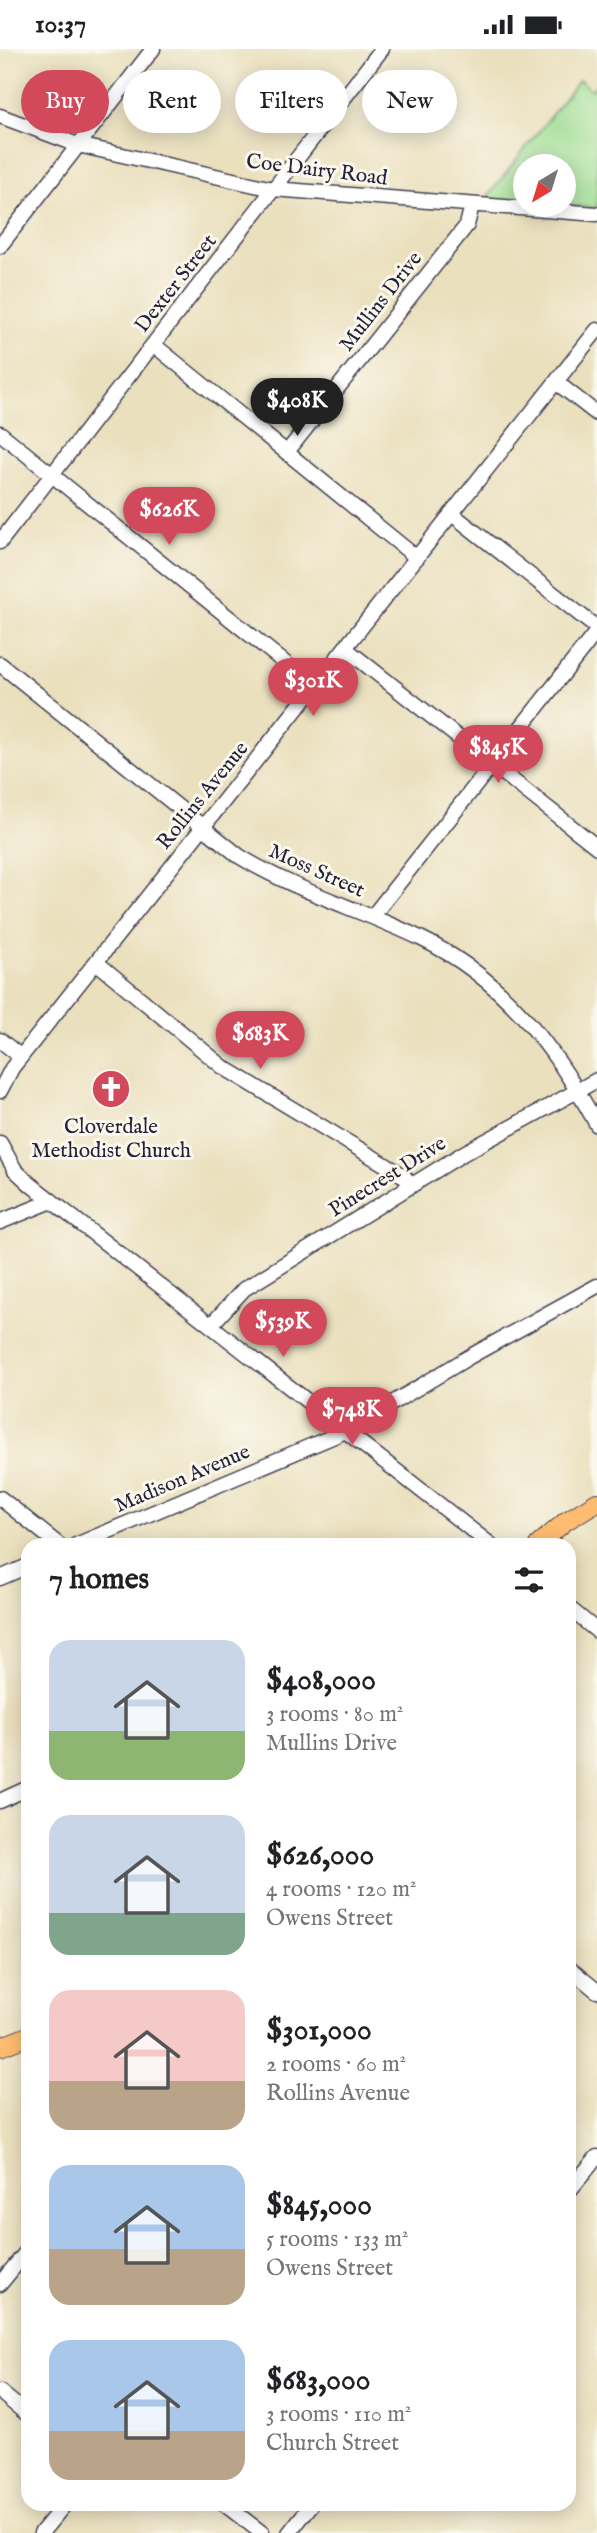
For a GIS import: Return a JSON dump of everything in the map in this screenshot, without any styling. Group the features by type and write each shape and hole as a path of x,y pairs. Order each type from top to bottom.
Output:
{"main road":[{"path":"546,1538 566,1521 597,1502"},
{"path":"0,2047 21,2039"}],"street":[{"path":"0,246 153,49"},
{"name":"Dexter Street","path":"0,542 382,49"},
{"name":"Coe Dairy Road","path":"0,115 78,145 273,190 597,214"},
{"name":"Mullins Drive","path":"287,452 467,225 472,205"},
{"name":"Rollins Avenue","path":"0,1091 21,1057 597,330"},
{"path":"154,345 417,558"},
{"path":"556,382 597,414"},
{"path":"0,433 316,688"},
{"path":"372,917 597,629 452,513"},
{"path":"346,649 597,847"},
{"name":"Moss Street","path":"0,664 202,828 257,867 439,947 504,994 534,1025 578,1090 597,1125"},
{"path":"96,962 223,1067 404,1176 411,1186"},
{"path":"0,1041 21,1057"},
{"name":"Pinecrest Drive","path":"211,1325 244,1289 464,1153 597,1080"},
{"path":"0,1143 15,1170 52,1201 482,1538"},
{"path":"0,1222 52,1201"},
{"name":"Madison Avenue","path":"93,1538 346,1431 469,1356 597,1286"},
{"path":"0,1499 50,1538"},
{"path":"0,1578 21,1569"},
{"path":"576,1614 597,1631"},
{"path":"0,1801 21,1791"},
{"path":"576,1974 597,1991"},
{"path":"576,2182 597,2157"},
{"path":"0,2284 21,2258"},
{"path":"0,2392 21,2409"},
{"path":"41,2533 59,2511"},
{"path":"233,2511 262,2533"},
{"path":"289,2533 307,2511"}],"green space":[{"path":"579,80 592,90 597,83 597,208 576,206 576,154 521,154"},
{"path":"513,164 513,201 486,199"}],"place":[{"name":"Cloverdale Methodist Church","path":"111,1089"}]}
